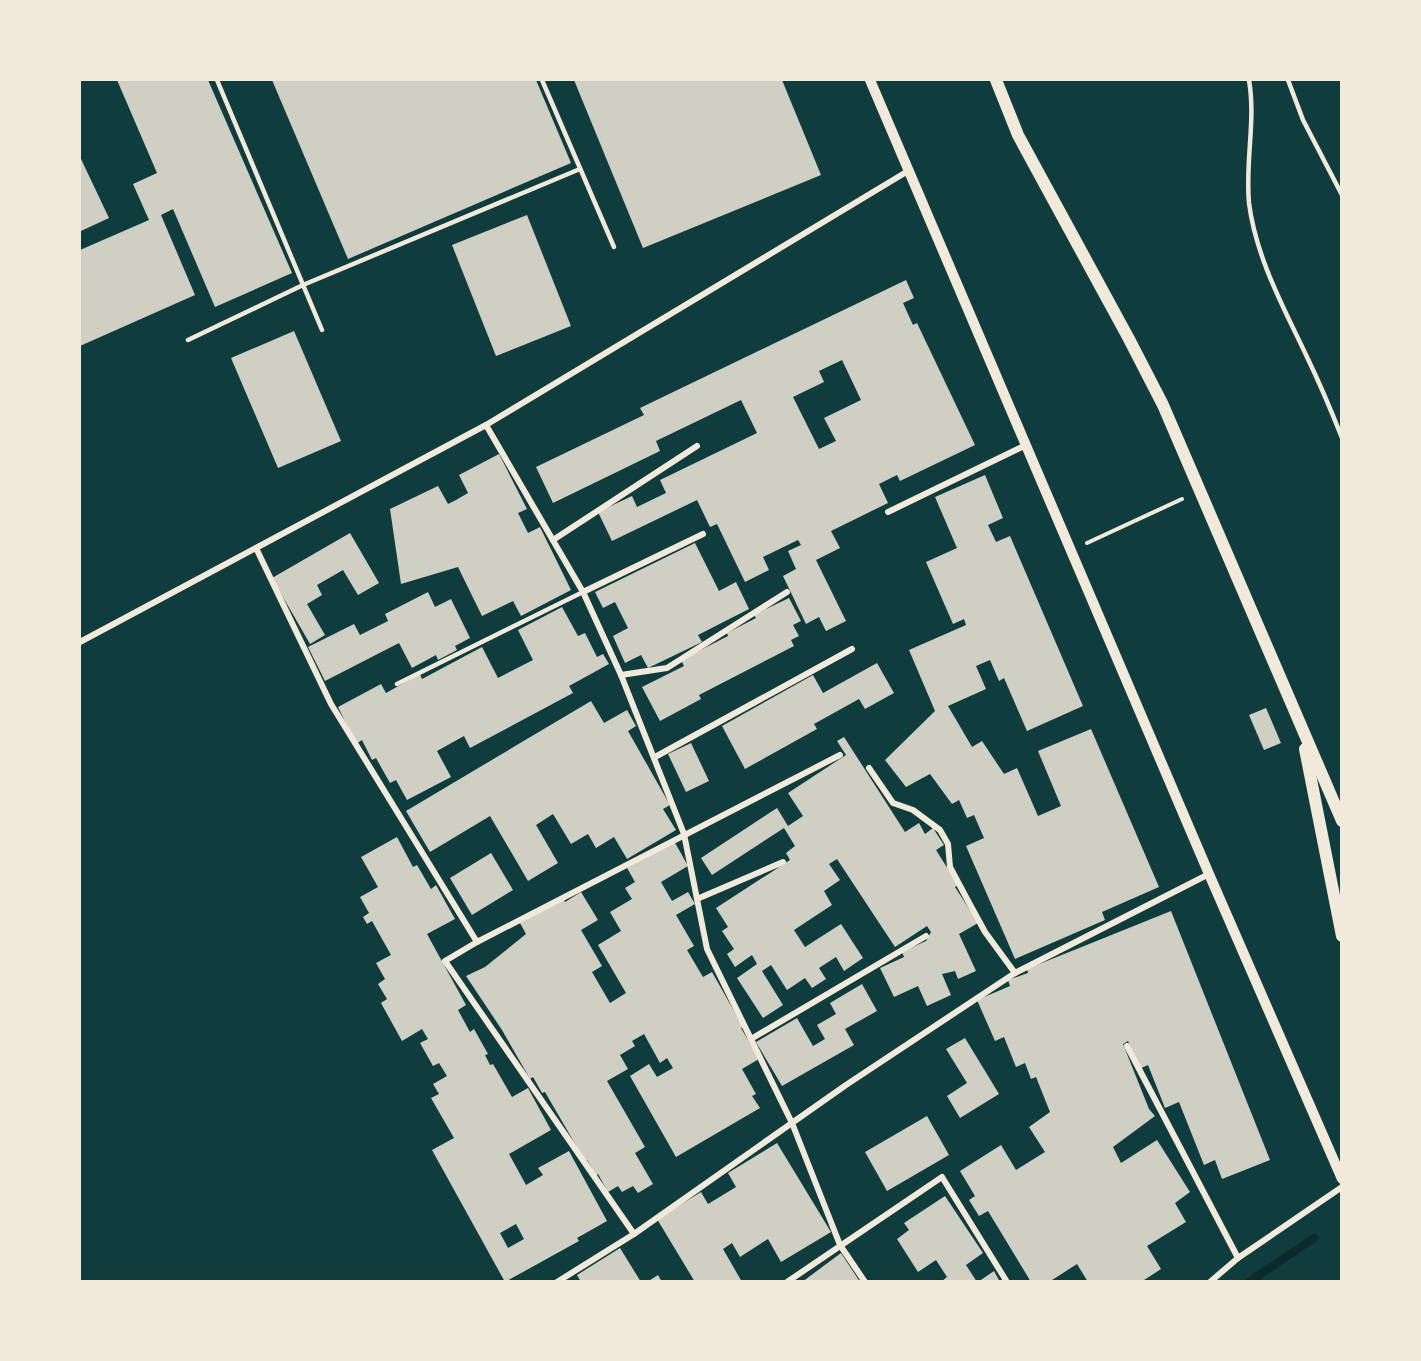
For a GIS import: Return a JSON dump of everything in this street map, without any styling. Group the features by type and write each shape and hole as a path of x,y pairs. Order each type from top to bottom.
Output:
{"main road":[{"path":"996,80 1018,135 1130,339 1163,405 1341,821"},
{"path":"1300,724 1341,936"}],"street":[{"path":"870,80 1341,1179"},
{"path":"80,642 486,425 908,171"},
{"path":"486,425 583,592 621,675 684,834 706,949 792,1123 840,1245 865,1281"},
{"path":"553,540 697,446"},
{"path":"888,512 1026,446"},
{"path":"583,592 703,534"},
{"path":"256,548 331,704 477,942"},
{"path":"621,675 667,668 787,592"},
{"path":"655,757 852,649"},
{"path":"634,1234 445,961 684,834 840,755"},
{"path":"869,768 893,803 913,810 940,830 948,844 950,867 985,932 1015,973"},
{"path":"697,899 783,862"},
{"path":"557,1281 634,1234 792,1123 1015,973 1209,874"},
{"path":"751,1039 926,936"},
{"path":"1127,1046 1238,1258"},
{"path":"787,1281 942,1177 1007,1281"},
{"path":"1210,1281 1238,1258 1341,1187"}],"lane":[{"path":"217,80 322,330"},
{"path":"542,80 614,247"},
{"path":"1249,80 1252,124 1249,202 1257,242 1274,287 1312,368 1341,438"},
{"path":"1288,80 1303,120 1341,195"},
{"path":"188,340 303,285 580,169"},
{"path":"397,684 583,592"}],"path":[{"path":"1071,551 1182,499"}],"building":[{"path":"117,80 208,80 292,273 215,307 173,209 161,215 195,295 80,346 80,250 149,220 133,184 157,173"},
{"path":"272,80 536,80 571,163 348,259"},
{"path":"574,80 782,80 821,175 643,248"},
{"path":"80,160 109,218 81,231"},
{"path":"527,215 571,326 496,356 452,245"},
{"path":"906,280 914,298 903,303 913,325 917,323 975,445 900,481 897,475 879,484 888,503 831,531 840,548 816,560 846,621 826,631 819,617 806,624 783,576 796,569 788,551 801,545 798,540 763,557 769,570 745,582 717,524 710,527 697,500 612,541 598,512 632,496 637,507 666,493 660,480 757,433 741,400 656,441 660,451 553,503 536,467 644,415 640,408","holes":["842,360 861,400 824,418 836,441 819,449 793,397 824,382 819,371"]},
{"path":"294,331 341,441 278,468 231,358"},
{"path":"499,454 527,509 518,513 528,533 540,527 571,590 521,616 513,601 482,616 458,567 401,584 390,509 438,486 448,504 456,500 468,493 459,475"},
{"path":"985,475 1003,518 988,525 996,542 1010,536 1083,706 1027,731 1004,678 999,681 990,660 976,666 986,689 948,706 972,747 982,741 1004,774 1017,768 1038,816 1061,806 1038,751 1091,729 1159,887 1102,912 1105,920 1015,959 966,846 984,838 974,815 967,818 959,800 952,804 930,774 906,787 885,760 935,711 909,650 966,625 964,619 953,624 926,562 957,548 935,497"},
{"path":"350,533 379,583 358,595 343,570 317,585 322,595 307,604 325,635 310,644 272,578"},
{"path":"695,543 719,591 736,582 749,609 698,635 702,642 648,668 641,655 625,663 613,636 628,628 615,602 603,608 595,592"},
{"path":"428,592 435,607 451,599 470,638 455,646 457,650 438,660 436,655 412,668 399,643 325,681 308,647 354,624 360,635 388,621 385,614"},
{"path":"789,598 801,621 793,625 799,636 791,640 794,646 699,695 701,699 660,721 642,687 684,666 681,660 728,636 727,633 756,618 754,615"},
{"path":"562,607 578,636 585,633 597,657 603,654 609,664 569,686 573,693 470,748 464,736 437,751 451,777 407,800 396,780 390,783 376,758 372,760 362,740 356,744 338,707 381,684 386,693 420,674 422,679 482,647 498,678 533,660 518,630"},
{"path":"877,663 894,693 865,709 859,699 814,724 817,729 745,769 722,726 813,675 823,693"},
{"path":"591,701 604,723 627,710 636,726 628,731 670,805 663,809 676,830 627,859 614,837 596,848 588,834 571,844 553,814 536,825 558,863 528,881 490,816 430,852 406,811"},
{"path":"1266,708 1281,743 1264,750 1249,715"},
{"path":"844,737 905,832 919,823 925,834 933,828 944,845 936,850 958,885 955,887 978,923 959,934 976,971 958,979 955,971 942,974 951,995 927,1006 918,986 894,997 880,968 904,957 902,952 926,941 931,932 927,926 895,947 837,859 829,864 840,880 824,891 832,905 794,930 805,947 841,924 863,958 844,971 836,957 819,968 826,979 812,988 805,978 787,990 771,965 762,971 783,1005 763,1018 737,978 757,964 752,955 735,967 727,954 734,949 722,931 728,927 716,908 790,860 786,853 795,846 784,828 712,875 701,858 777,808 788,826 803,816 788,793 846,755 837,741"},
{"path":"691,743 709,781 686,792 668,754"},
{"path":"397,837 413,867 417,865 431,889 436,885 455,919 427,934 466,1005 458,1010 470,1032 474,1029 488,1054 485,1055 490,1065 493,1064 512,1097 528,1088 551,1130 509,1154 526,1185 543,1175 538,1168 569,1151 607,1221 577,1238 579,1241 505,1282 432,1150 454,1138 431,1098 439,1094 433,1084 447,1076 439,1063 433,1066 420,1043 428,1039 422,1029 402,1041 381,1003 387,999 378,984 385,979 376,963 391,955 372,921 367,924 363,917 369,913 360,897 378,887 361,857","holes":["516,1224 524,1239 508,1248 500,1233"]},
{"path":"674,841 688,866 661,882 672,901 688,892 695,904 676,915 694,946 687,950 703,977 712,972 759,1059 742,1069 756,1094 752,1096 760,1108 676,1157 630,1076 649,1064 657,1077 673,1068 667,1058 660,1063 644,1034 632,1041 635,1046 620,1055 628,1069 607,1081 645,1147 635,1153 653,1184 638,1193 633,1186 622,1192 618,1186 608,1192 598,1174 596,1176 587,1160 585,1161 545,1092 542,1093 533,1077 530,1079 502,1030 466,976 485,967 526,934 520,923 563,898 565,902 581,892 598,920 581,930 602,966 592,972 610,1003 626,993 598,945 621,931 610,912 632,899 625,888 635,882 627,868"},
{"path":"491,853 513,890 472,915 450,878"},
{"path":"1171,911 1270,1160 1222,1179 1215,1160 1204,1165 1179,1102 1165,1108 1148,1065 1139,1069 1128,1041 1123,1044 1149,1109 1155,1116 1113,1147 1121,1163 1157,1140 1190,1192 1175,1203 1186,1222 1147,1246 1161,1269 1141,1282 1088,1282 1077,1264 1049,1282 1031,1282 988,1211 979,1216 969,1200 975,1196 960,1171 1001,1145 1016,1170 1045,1152 1029,1127 1050,1112 1036,1077 1031,1079 1025,1063 1016,1067 1004,1037 995,1041 977,1000 1010,986 1008,980 1028,973 1027,969"},
{"path":"862,984 877,1011 845,1029 854,1045 782,1086 756,1042 797,1018 813,1046 825,1039 817,1025 836,1014 830,1003"},
{"path":"965,1038 999,1094 960,1118 947,1096 967,1083 946,1049"},
{"path":"927,1116 949,1155 887,1191 865,1152"},
{"path":"777,1143 831,1232 781,1262 768,1239 740,1257 732,1243 723,1249 742,1282 695,1282 657,1219 701,1192 708,1204 736,1187 728,1173"},
{"path":"945,1196 983,1253 966,1265 977,1282 941,1282 947,1277 936,1260 918,1272 897,1239 909,1230 904,1223"},
{"path":"620,1248 641,1282 581,1282 577,1275"},
{"path":"841,1253 860,1282 802,1282"},
{"path":"994,1271 1000,1282 978,1282"},
{"path":"658,1275 662,1282 647,1282"}],"waterway":[{"path":"1249,1282 1314,1238"}]}
